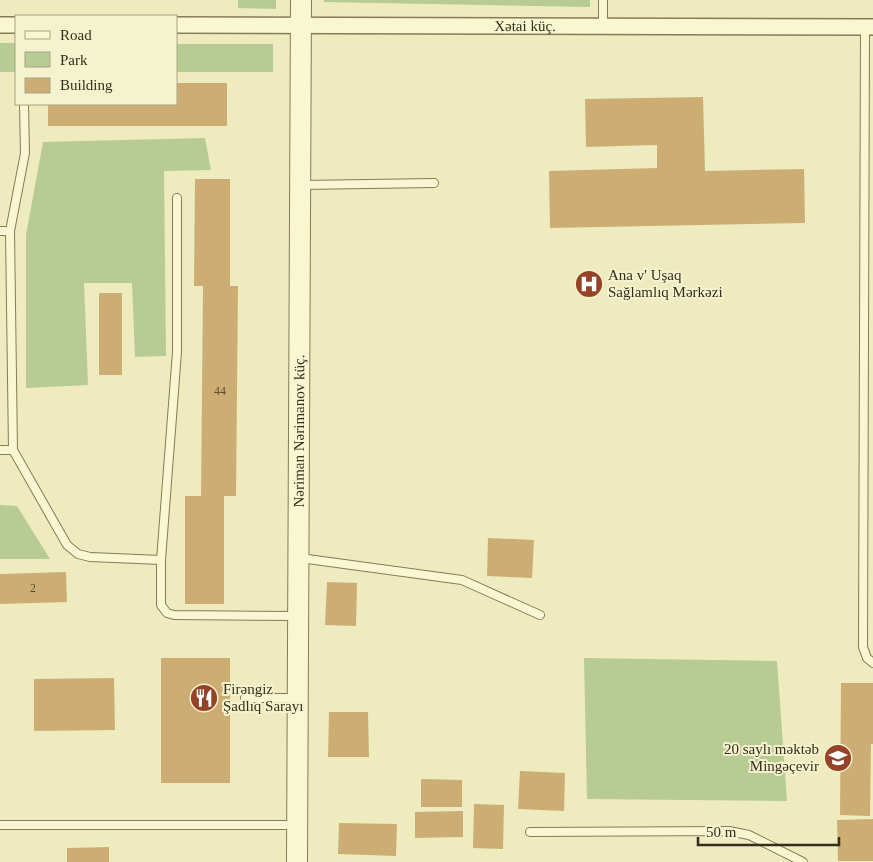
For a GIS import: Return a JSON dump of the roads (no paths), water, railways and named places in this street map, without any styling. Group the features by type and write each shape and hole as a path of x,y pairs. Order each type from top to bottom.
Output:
{"street":[{"name":"Nəriman Nərimanov küç.","path":"297,862 300,558 301,0"},
{"path":"0,25 15,25"},
{"name":"Xətai küç.","path":"178,25 869,27"}],"lane":[{"path":"603,0 603,27"},
{"path":"869,27 863,647 867,658 873,663"},
{"path":"24,105 25,153 10,231 13,450 67,545 78,554 90,557 161,560"},
{"path":"301,184 434,183"},
{"path":"177,198 177,352 161,560 161,604 167,613 174,615 299,616"},
{"path":"0,231 10,231"},
{"path":"0,450 13,450"},
{"path":"300,558 462,580 540,615"},
{"path":"245,698 299,698"},
{"path":"0,825 298,825"},
{"path":"530,832 729,831 749,835 803,862"}],"place":[{"name":"Ana v' Uşaq Sağlamlıq Mərkəzi","path":"589,284"},
{"name":"Firəngiz Şadlıq Sarayı","path":"204,698"},
{"name":"20 saylı məktəb Mingəçevir","path":"838,758"}]}
